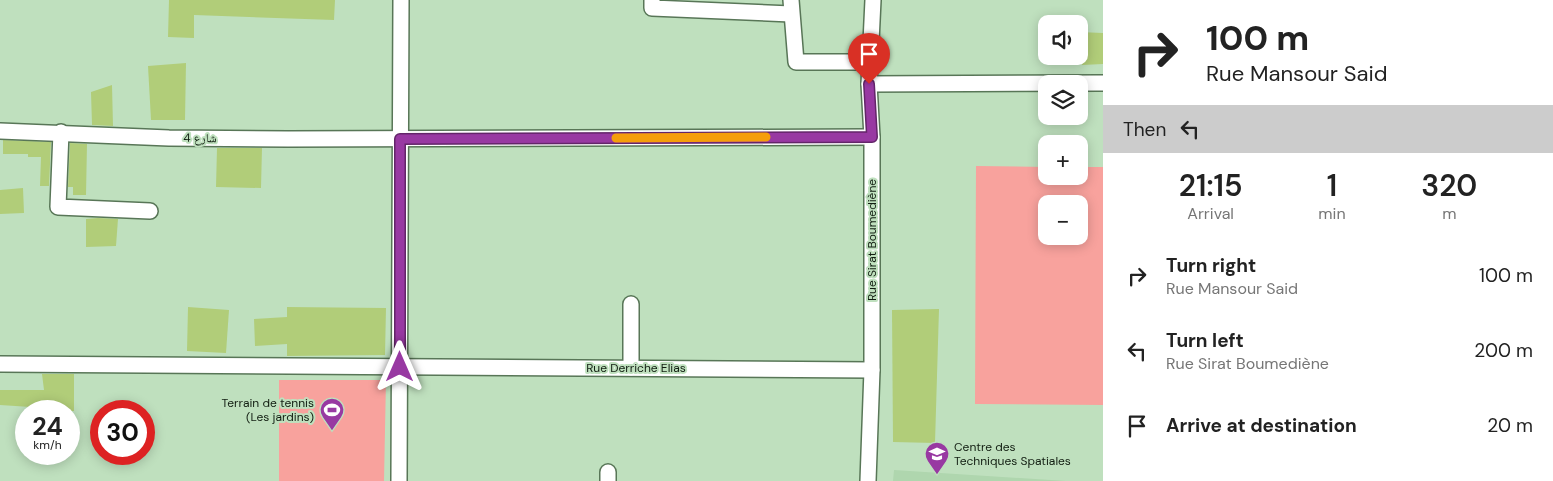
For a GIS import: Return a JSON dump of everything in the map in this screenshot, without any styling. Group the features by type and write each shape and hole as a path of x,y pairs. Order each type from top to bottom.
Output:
{"street":[{"path":"400,481 401,0"},
{"path":"652,0 652,8 791,7 796,62 870,62"},
{"name":"Rue Sirat Boumediène","path":"868,481 872,370 872,137 869,84 874,0"},
{"path":"869,84 1103,83"},
{"name":"شارع 4","path":"0,131 61,132 169,138 872,137"},
{"path":"61,132 58,207 150,211"},
{"path":"631,304 631,368"},
{"name":"Rue Derriche Elias","path":"0,364 872,370"}],"shaded area":[{"path":"976,166 1038,167 1038,185 1088,185 1088,167 1103,167 1103,405 975,404"},
{"name":"Terrain de tennis (Les jardins)","path":"279,380 386,380 384,481 279,481"},
{"name":"Centre des Techniques Spatiales","path":"894,470 1066,481 893,481"}],"building":[{"path":"169,0 335,0 334,20 194,15 194,38 168,37"},
{"path":"1088,32 1103,33 1103,64 1088,65"},
{"path":"186,63 185,120 151,120 148,66"},
{"path":"112,85 113,126 92,125 91,92"},
{"path":"3,140 51,142 49,186 40,186 41,157 28,157 28,154 3,154"},
{"path":"70,143 87,144 86,195 73,195 73,187 68,187"},
{"path":"217,148 262,148 261,188 216,187"},
{"path":"23,188 24,213 0,214 0,190"},
{"path":"86,219 118,219 116,246 86,247"},
{"path":"188,307 229,310 226,353 187,351"},
{"path":"287,307 386,308 385,355 287,356 287,344 255,346 254,319 287,317"},
{"path":"939,309 935,443 893,442 892,310"},
{"path":"42,374 74,374 74,400 15,400 15,406 0,405 0,390 44,390"}],"slow traffic":[{"path":"616,138 766,137"}],"place":[{"name":"Terrain de tennis (Les jardins)","path":"332,431"},
{"name":"Centre des Techniques Spatiales","path":"937,475"}],"route":[{"path":"400,367 400,139 872,137 869,84"}]}
